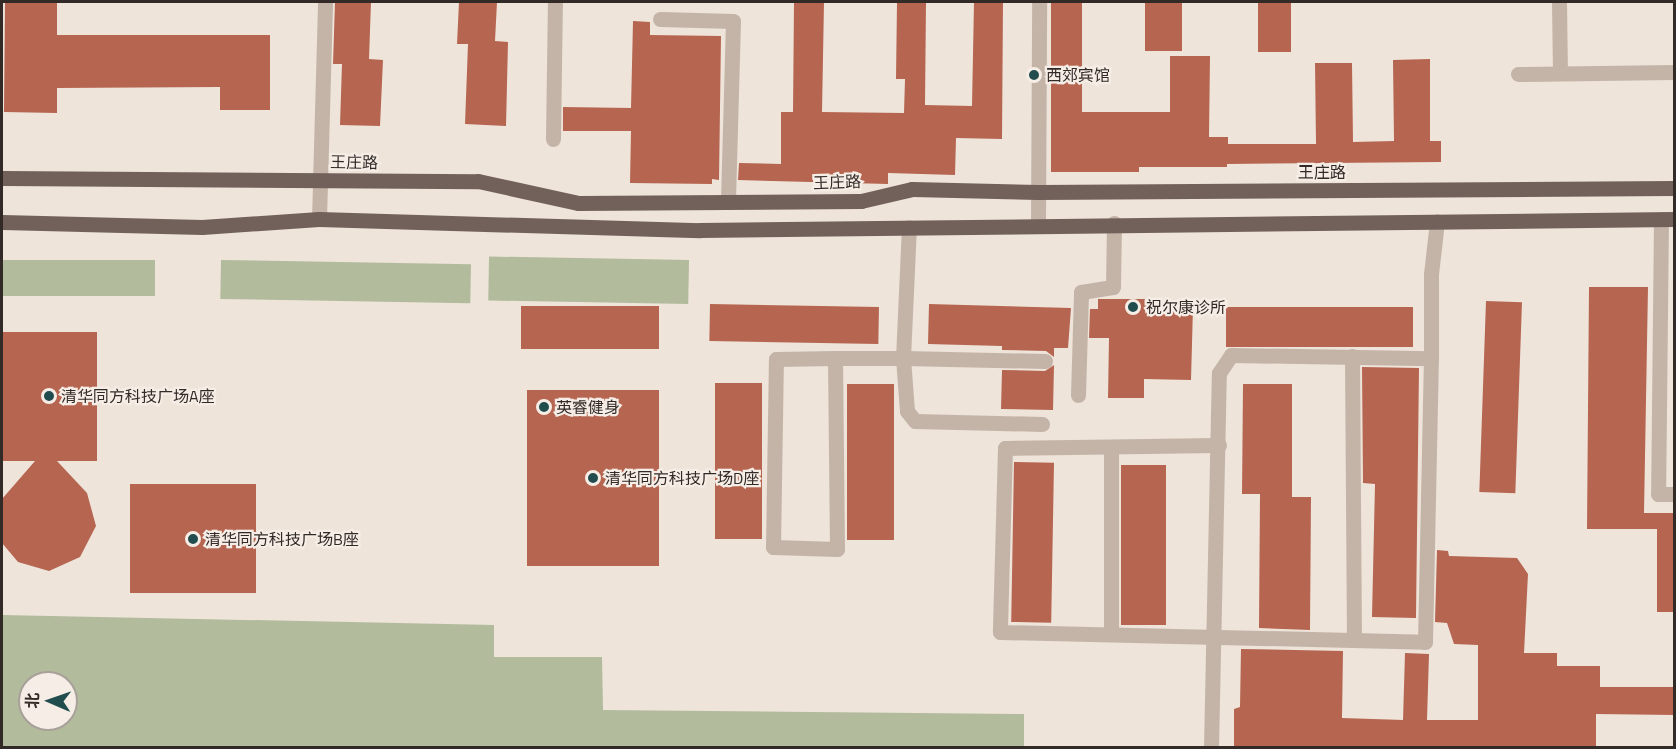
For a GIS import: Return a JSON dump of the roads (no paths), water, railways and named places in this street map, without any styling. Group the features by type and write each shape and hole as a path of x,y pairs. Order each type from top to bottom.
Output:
{"main road":[{"name":"王庄路","path":"2,178 478,181 578,203 861,201 912,189 1038,192 1674,188"},
{"path":"2,222 202,227 319,219 700,230 1038,223 1668,219"}],"street":[{"path":"319,219 325,2"},
{"path":"553,140 555,2"},
{"path":"1038,223 1039,2"},
{"path":"1559,2 1560,73"},
{"path":"660,19 733,21 728,202"},
{"path":"1518,74 1674,72"},
{"path":"1668,219 1667,393 1658,494 1674,494"},
{"path":"1219,445 1005,448 1000,632 1425,642 1431,274 1437,221"},
{"path":"1078,394 1081,292 1113,287 1114,223"},
{"path":"909,227 903,358 907,411 915,421 1042,424"},
{"path":"1211,747 1216,636 1220,373 1231,355 1431,358"},
{"path":"1352,356 1354,640"},
{"path":"835,358 837,549 773,547 776,359 835,358 903,358 1045,361"},
{"path":"1111,633 1112,447"}],"place":[{"name":"西郊宾馆","path":"1034,75"},
{"name":"祝尔康诊所","path":"1133,307"},
{"name":"清华同方科技广场A座","path":"49,396"},
{"name":"英睿健身","path":"544,407"},
{"name":"清华同方科技广场D座","path":"593,478"},
{"name":"清华同方科技广场B座","path":"193,539"}]}
